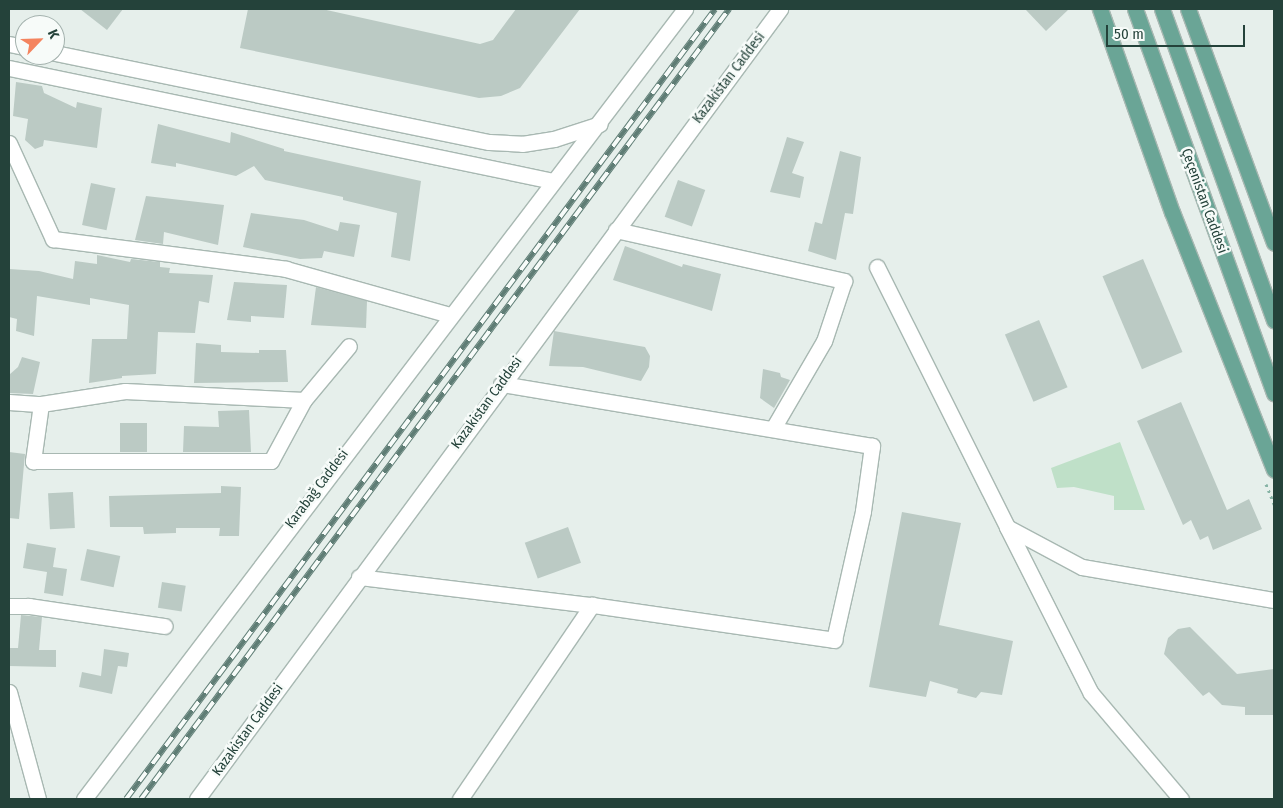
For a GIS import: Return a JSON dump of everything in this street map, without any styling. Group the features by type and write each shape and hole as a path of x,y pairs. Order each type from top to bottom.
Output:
{"main road":[{"path":"1100,9 1172,212 1274,469"},
{"name":"Çeçenistan Caddesi","path":"1135,9 1274,394"},
{"name":"Çeçenistan Caddesi","path":"1162,9 1274,320"},
{"path":"1188,9 1274,243"}],"street":[{"name":"Kazakistan Caddesi","path":"197,799 501,384 780,9"},
{"name":"Karabağ Caddesi","path":"84,799 450,315 553,181 600,124 682,11"},
{"path":"65,55 489,142 522,144 554,139 600,124"},
{"path":"9,68 553,181"},
{"path":"9,143 53,238 286,269 450,315"},
{"path":"616,230 844,281 824,340 774,427"},
{"path":"876,267 1091,692 1181,799"},
{"path":"41,404 33,461 271,461 304,400 350,346"},
{"path":"359,577 592,605 834,640 863,511 872,446 774,427 501,384"},
{"path":"9,402 41,404 125,391 304,400"},
{"path":"1007,527 1082,567 1274,600"},
{"path":"460,799 592,605"},
{"path":"9,606 29,606 165,626"},
{"path":"9,692 38,799"}],"green space":[{"path":"1120,442 1145,510 1114,510 1114,496 1074,487 1057,488 1051,468"}],"building":[{"path":"80,9 123,9 107,30"},
{"path":"248,9 322,9 480,44 493,40 516,9 580,9 520,88 501,96 479,98 240,48"},
{"path":"1025,9 1069,9 1046,31"},
{"path":"16,82 42,86 44,93 76,108 77,102 102,108 97,148 44,140 43,146 35,149 25,140 28,119 13,116"},
{"path":"158,124 230,143 231,132 284,149 284,151 421,181 410,261 391,257 397,213 343,200 343,197 265,180 254,166 236,176 176,163 176,167 151,163"},
{"path":"787,137 804,142 792,173 804,177 800,198 770,192"},
{"path":"840,151 861,157 853,214 845,213 836,260 808,251 815,222 822,224"},
{"path":"678,180 705,190 692,227 665,217"},
{"path":"91,183 115,188 107,230 82,225"},
{"path":"146,196 224,205 218,245 164,232 163,244 135,240"},
{"path":"251,213 304,220 338,231 340,222 360,225 354,257 324,251 322,258 300,259 243,247"},
{"path":"625,246 682,267 683,264 721,274 712,311 613,280"},
{"path":"97,255 130,262 131,259 160,262 160,267 170,268 169,273 213,275 209,303 199,301 195,333 158,332 156,374 122,376 122,378 89,383 92,339 127,339 129,305 90,298 90,305 37,296 34,336 16,331 17,319 9,317 9,269 39,271 73,279 75,261 97,264"},
{"path":"1143,259 1182,352 1142,369 1102,276"},
{"path":"234,282 287,285 284,318 251,316 251,322 227,320"},
{"path":"316,287 367,301 366,328 311,325"},
{"path":"1039,320 1068,387 1033,402 1005,334"},
{"path":"554,331 645,347 650,356 649,367 641,381 583,367 549,366"},
{"path":"196,343 221,345 221,352 259,353 259,350 286,350 288,382 194,383"},
{"path":"22,357 40,362 33,394 9,393 9,375 18,367"},
{"path":"763,369 780,373 781,377 790,380 774,408 760,398"},
{"path":"1181,402 1227,510 1249,499 1262,529 1213,550 1208,536 1200,540 1191,520 1183,525 1137,421"},
{"path":"249,410 251,452 183,452 184,426 219,427 218,411"},
{"path":"120,423 147,423 147,452 120,452"},
{"path":"9,452 25,454 19,519 9,518"},
{"path":"221,486 241,487 239,536 219,536 220,528 176,528 176,533 144,534 143,527 110,527 109,496 221,493"},
{"path":"73,492 75,528 50,529 48,493"},
{"path":"902,512 961,523 939,625 1013,641 1002,695 981,692 976,698 957,693 958,689 930,681 926,697 869,687"},
{"path":"568,527 581,563 538,578 525,543"},
{"path":"27,543 56,548 53,567 67,569 63,596 44,593 47,572 23,568"},
{"path":"87,549 120,556 114,587 80,580"},
{"path":"162,582 186,586 182,611 158,608"},
{"path":"21,615 42,617 39,650 56,650 56,667 9,666 9,648 18,648"},
{"path":"1190,627 1237,674 1274,669 1274,715 1245,715 1245,707 1222,705 1209,692 1203,696 1164,654 1168,638 1178,629"},
{"path":"104,649 129,653 127,667 118,666 112,694 79,687 82,672 101,676"}],"railway":[{"path":"126,799 715,9"},
{"path":"141,799 729,9"}]}
